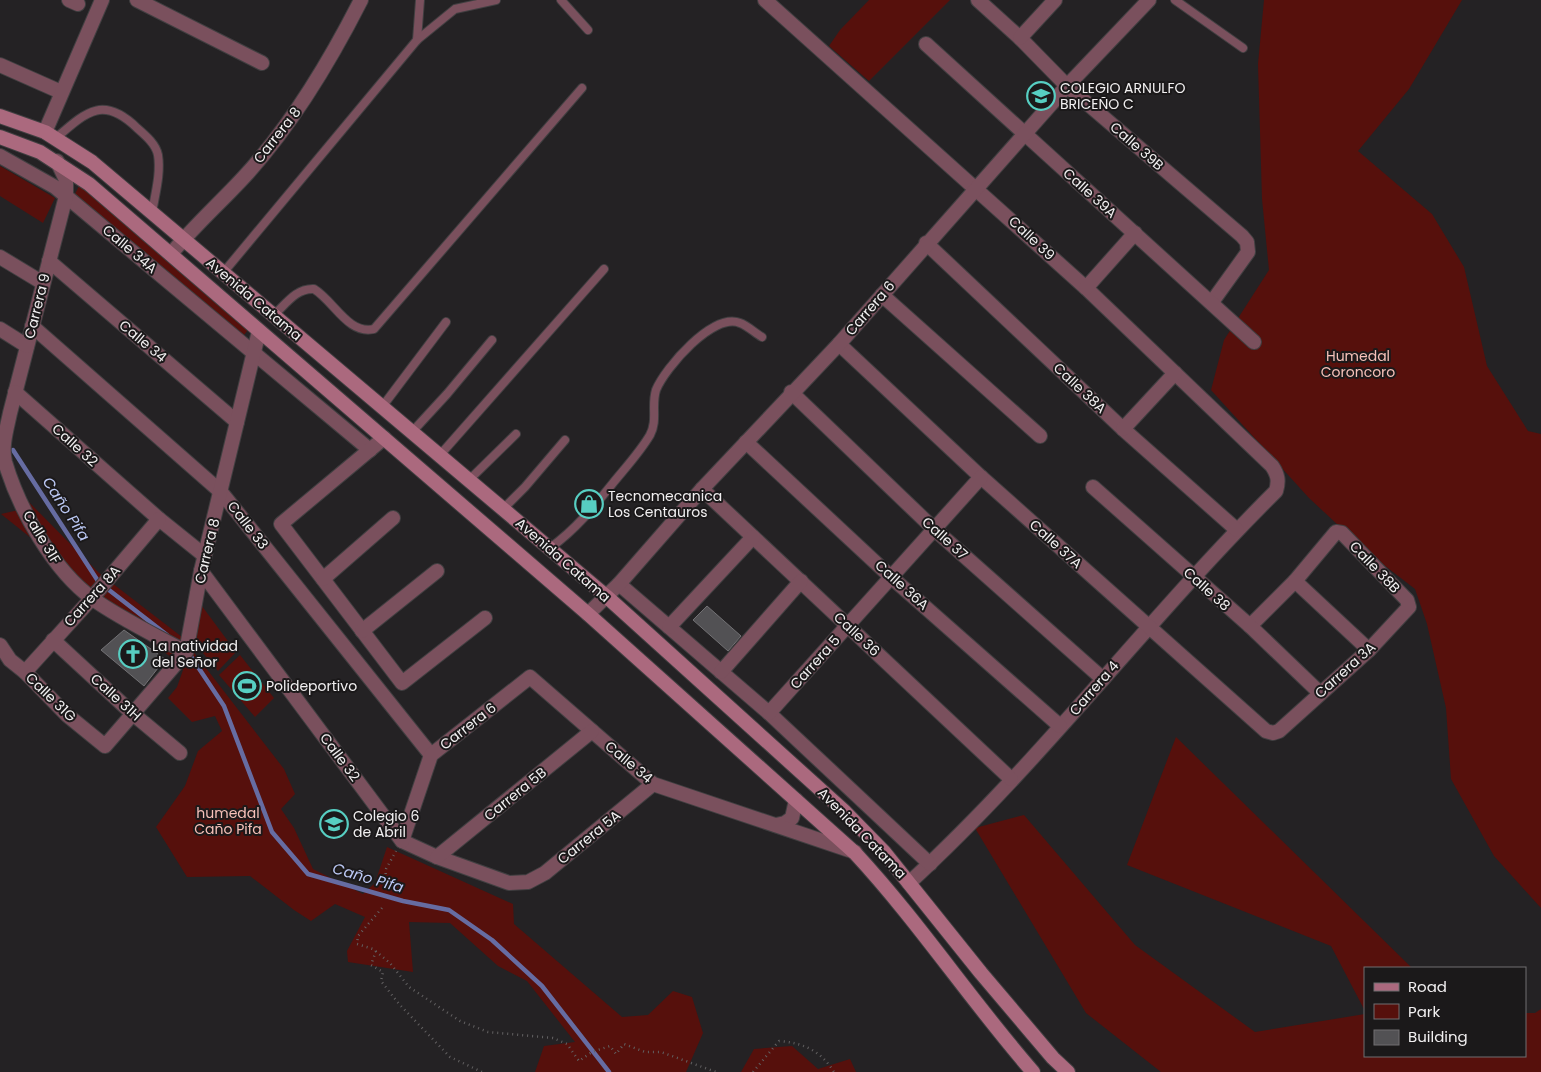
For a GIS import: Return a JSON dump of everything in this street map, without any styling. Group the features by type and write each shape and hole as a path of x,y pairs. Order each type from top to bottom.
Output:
{"main road":[{"name":"Avenida Catama","path":"0,116 50,135 92,162 606,596 844,811 909,883 981,973 1053,1058 1068,1072"},
{"name":"Avenida Catama","path":"0,138 22,145 57,162 89,184 588,614 855,853 885,885 993,1025 1033,1072"}],"street":[{"path":"50,135 61,92 102,0"},
{"path":"137,0 262,63"},
{"name":"Carrera 8","path":"170,254 245,176 302,104 333,54 361,0"},
{"name":"Calle 39","path":"765,0 978,188 1086,288 1272,466 1277,474 1276,491"},
{"name":"Calle 39B","path":"978,0 1020,38 1067,86 1247,242 1248,252 1212,302"},
{"path":"1020,38 1055,0"},
{"name":"Carrera 6","path":"588,614 619,584 702,489 791,392 839,344 926,243 978,188 1067,86 1149,0"},
{"name":"Calle 39A","path":"926,44 1254,342"},
{"path":"0,65 61,92"},
{"name":"Calle 34A","path":"0,156 43,179 66,196 370,450"},
{"name":"Carrera 9","path":"2,449 5,410 15,392 66,196 66,180 57,162"},
{"path":"1086,288 1135,233"},
{"name":"Calle 38A","path":"926,243 1123,429 1237,530"},
{"path":"0,257 43,283"},
{"name":"Calle 34","path":"49,261 237,422"},
{"path":"882,295 1040,436"},
{"name":"Calle 33","path":"32,326 221,492 431,755"},
{"path":"0,329 27,346"},
{"name":"Carrera 8","path":"186,652 201,571 259,331"},
{"name":"Calle 37A","path":"839,344 981,477 1266,731 1273,733 1279,731"},
{"path":"1123,429 1175,373"},
{"name":"Calle 32","path":"15,392 159,520 205,556"},
{"name":"Calle 37","path":"791,392 934,529 1103,679"},
{"path":"384,438 281,524 402,683 485,618"},
{"name":"Calle 36A","path":"746,442 891,577 1060,726"},
{"name":"Calle 31F","path":"2,449 15,489 36,530 57,564 92,598 186,652"},
{"name":"Carrera 5","path":"768,713 981,477"},
{"name":"Calle 38","path":"1093,487 1250,626 1320,693"},
{"name":"Calle 36","path":"702,489 1011,779"},
{"name":"Carrera 4","path":"909,883 930,864 1011,779 1103,679 1148,626 1276,491"},
{"path":"323,579 393,518"},
{"name":"Carrera 8A","path":"25,672 159,520"},
{"name":"Calle 38B","path":"1295,581 1336,532 1342,533 1407,600 1409,608"},
{"path":"669,627 753,537"},
{"path":"362,631 437,570"},
{"name":"Calle 32","path":"201,571 402,841 437,857 509,883 522,883"},
{"path":"721,672 801,581"},
{"path":"1250,626 1295,581 1369,650"},
{"name":"Avenida Catama","path":"619,584 768,713 930,864"},
{"name":"Carrera 3A","path":"1279,731 1369,650 1409,608"},
{"name":"Calle 31H","path":"53,640 132,713 180,753"},
{"name":"Calle 31G","path":"0,645 10,660 25,672 67,715 105,746 132,713"},
{"path":"132,713 186,652"},
{"name":"Carrera 6","path":"402,841 431,755 530,678"},
{"name":"Calle 34","path":"530,678 653,784 855,853"},
{"name":"Carrera 5B","path":"437,857 592,731"},
{"name":"Carrera 5A","path":"522,883 534,880 545,873 653,784"},
{"path":"776,825 785,824 792,818 796,800"}],"lane":[{"path":"417,40 420,0"},
{"path":"223,272 417,40 455,9 496,0"},
{"path":"561,0 588,30"},
{"path":"1175,0 1243,48"},
{"path":"274,315 298,292 314,289 353,326 366,330 374,329 582,88"},
{"path":"50,135 85,114 99,108 111,109 125,116 152,142 158,152 159,167 152,213"},
{"path":"440,455 604,269"},
{"path":"382,407 446,322"},
{"path":"550,548 573,531 640,451 655,421 653,403 657,389 686,349 704,333 723,323 739,322 762,338"},
{"path":"412,432 492,340"},
{"path":"469,480 516,434"},
{"path":"503,509 525,487 565,440"}],"path":[{"path":"385,884 386,869 402,841"},
{"path":"382,908 358,936 357,944 376,951 390,963 409,987 460,1021 488,1032 553,1038 567,1044 579,1061 592,1052 610,1046 616,1054 624,1044 645,1052 661,1052 716,1072"},
{"path":"376,951 371,964 383,972 381,980 399,1004 450,1056 482,1072"},
{"path":"753,1072 780,1041 798,1042 825,1058 834,1072"}],"green space":[{"path":"869,0 950,0 869,81 829,46 840,30"},
{"name":"Humedal Coroncoro","path":"1264,0 1462,0 1409,89 1358,151 1432,214 1464,267 1487,366 1528,431 1541,434 1541,908 1494,856 1451,779 1446,708 1427,624 1415,589 1367,552 1309,498 1211,390 1224,340 1269,270 1262,199 1258,64"},
{"path":"0,166 55,198 43,223 0,196"},
{"path":"80,184 248,330 240,340 73,198"},
{"name":"humedal Caño Pifa","path":"21,494 99,573 182,637 284,769 295,794 281,809 294,828 313,869 363,894 375,883 387,847 513,904 514,924 622,1017 648,1015 673,991 692,997 703,1033 686,1072 535,1072 544,1046 575,1042 527,981 498,966 450,923 409,922 413,972 348,962 347,951 365,917 335,904 311,921 250,876 187,877 156,827 185,786 198,751 222,731 215,716 192,722 168,698 177,687 183,670 175,660 63,577 36,542 1,514 23,509"},
{"path":"193,594 236,652 218,671 187,634"},
{"name":"Polideportivo","path":"240,655 274,698 255,717 219,675"},
{"path":"1176,737 1411,967 1364,967 1364,1009 1331,946 1127,865"},
{"path":"1024,815 1135,945 1255,1032 1364,1014 1364,1057 1526,1057 1526,1013 1535,1013 1541,1009 1541,1072 1161,1072 1086,1013 975,828"},
{"path":"792,1046 818,1069 850,1059 856,1072 741,1072 754,1049"}],"building":[{"path":"707,606 741,636 728,651 693,620"},
{"name":"La natividad del Señor","path":"124,630 165,659 144,686 101,650"}],"waterway":[{"name":"Caño Pifa","path":"13,450 98,581"},
{"name":"Caño Pifa","path":"109,590 167,635"},
{"name":"Caño Pifa","path":"188,652 224,706 272,832 308,874 403,901 449,910 492,940 542,986 609,1072"}],"place":[{"name":"COLEGIO ARNULFO BRICEÑO C","path":"1041,96"},
{"name":"Tecnomecanica Los Centauros","path":"589,504"},
{"name":"La natividad del Señor","path":"133,654"},
{"name":"Polideportivo","path":"247,686"},
{"name":"Colegio 6 de Abril","path":"334,824"}]}
